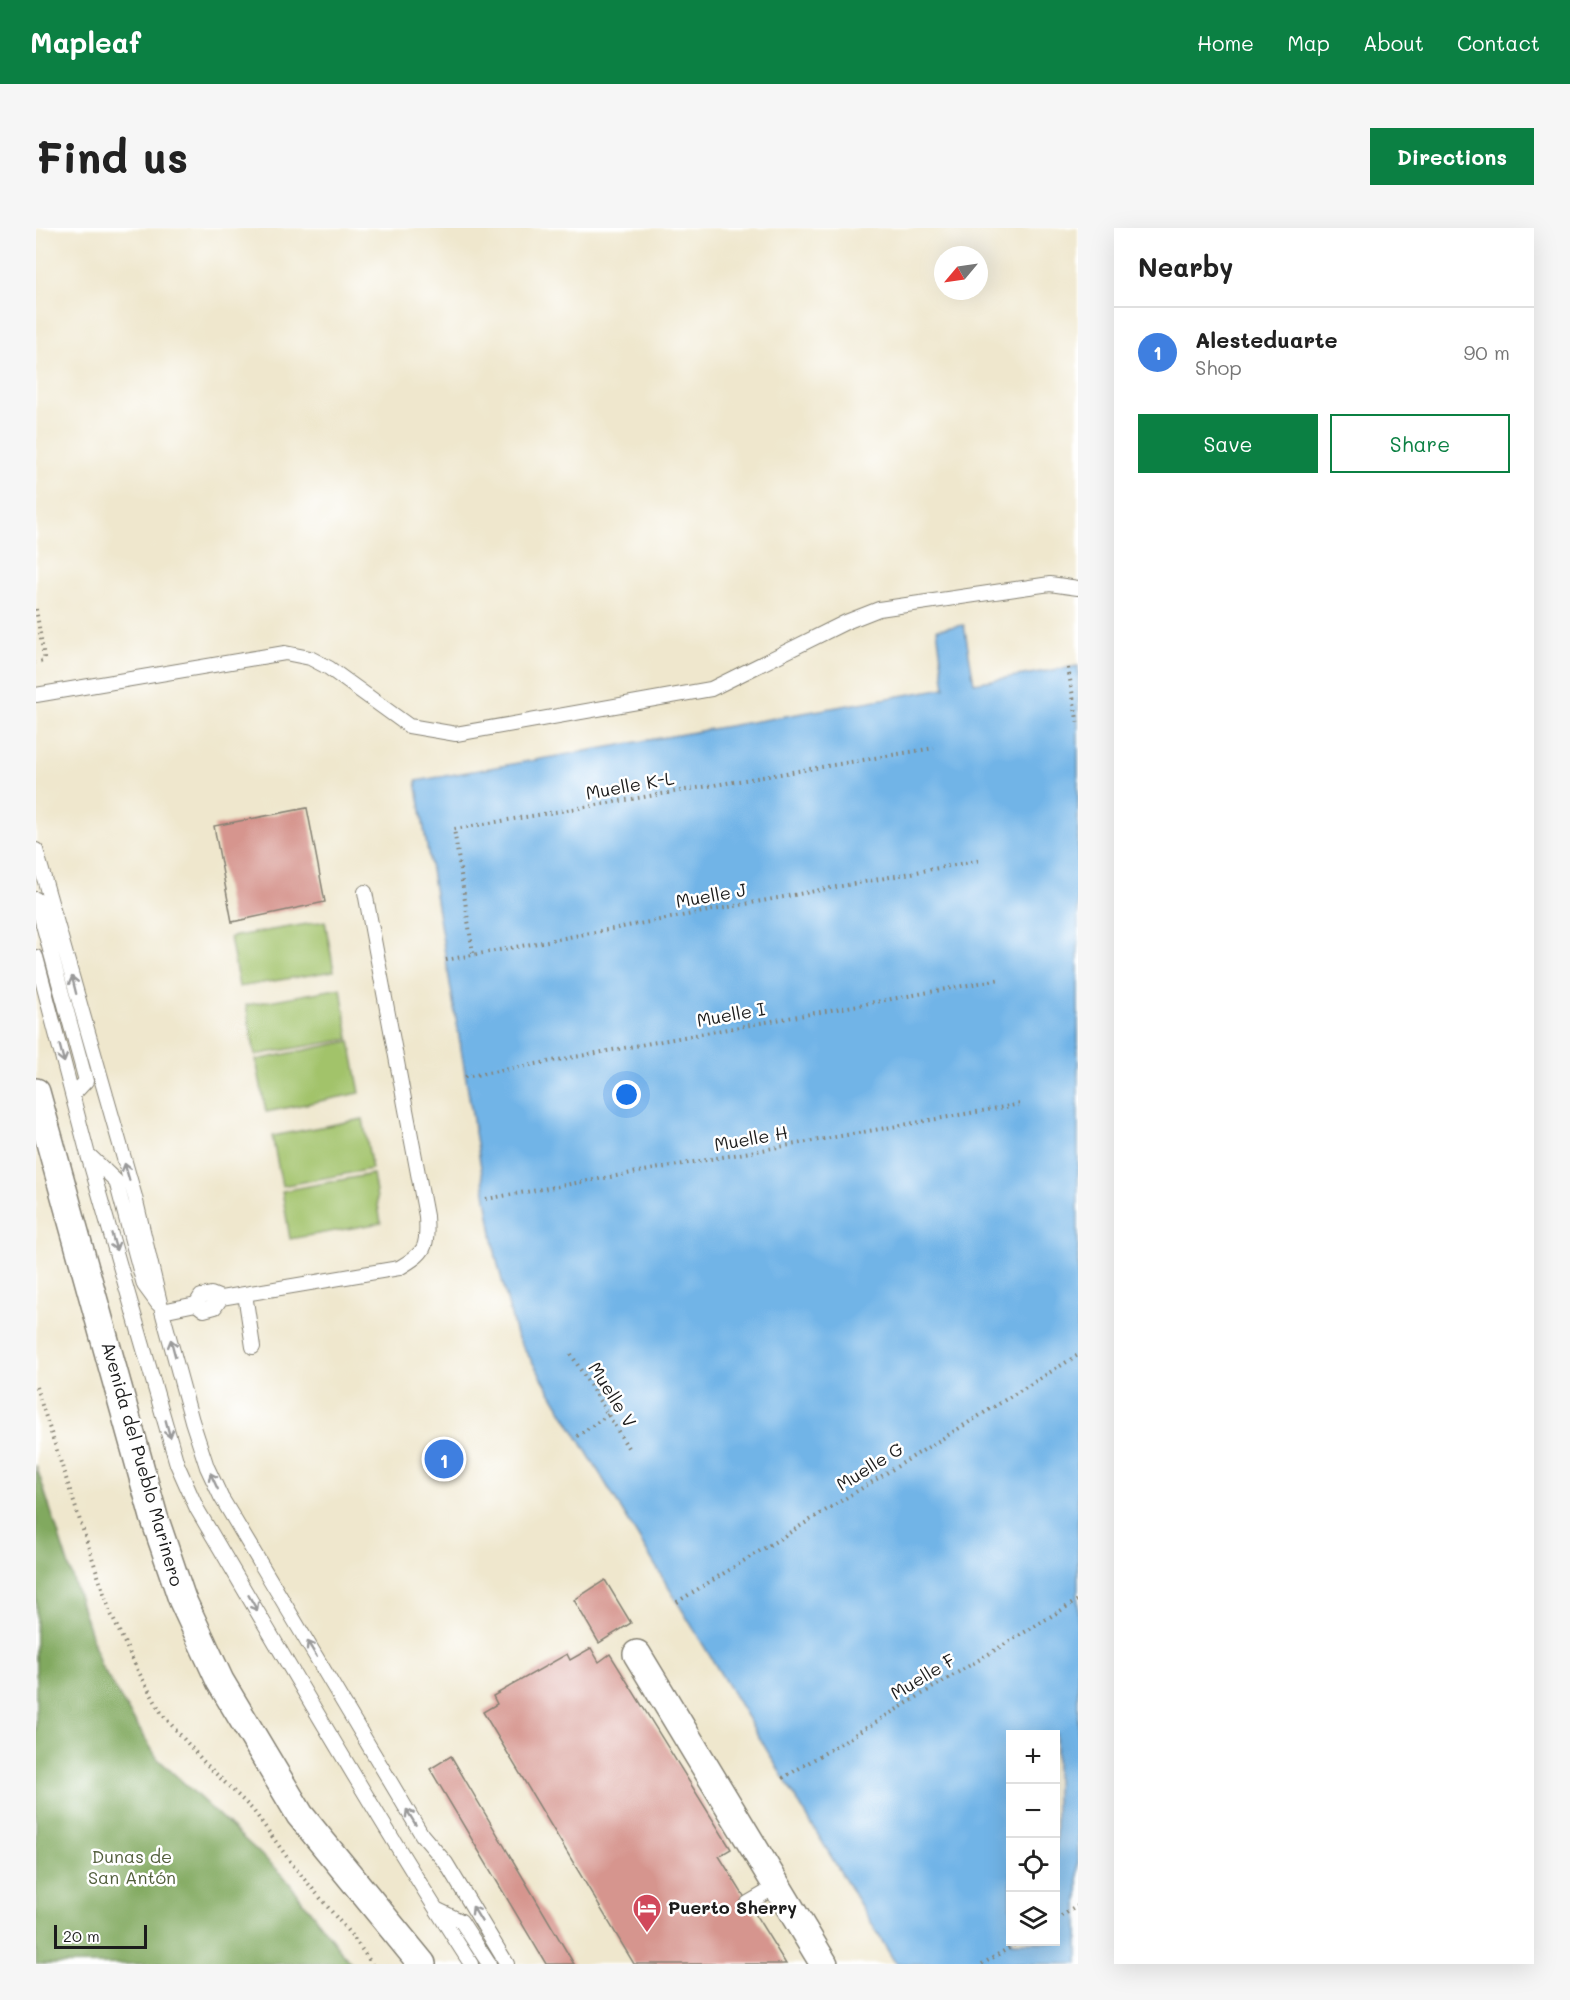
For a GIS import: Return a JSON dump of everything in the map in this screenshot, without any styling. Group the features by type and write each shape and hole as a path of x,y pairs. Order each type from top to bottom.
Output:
{"street":[{"name":"Avenida del Pueblo Marinero","path":"36,1092 154,1517 182,1599 220,1681 300,1815 421,1961"},
{"path":"637,1653 824,1964"}],"lane":[{"path":"36,695 285,653 310,658 329,668 409,726 456,735 711,689 846,622 879,609 1050,584 1078,588"},
{"path":"36,850 135,1197 162,1311 207,1467 221,1497 422,1835 446,1863 507,1964"},
{"path":"162,1311 196,1304 201,1296 211,1294 221,1298 399,1268 418,1256 426,1246 426,1216 365,892"},
{"path":"36,899 86,1081 73,1095"},
{"path":"36,957 88,1155 177,1464 186,1486 197,1509 317,1713 471,1964"},
{"path":"88,1155 116,1181 144,1285 162,1311"},
{"path":"245,1294 253,1347"},
{"path":"748,1903 777,1886"},
{"path":"436,1909 461,1921 489,1964"}],"path":[{"path":"36,609 44,657 43,661 36,663"},
{"path":"1068,668 1078,725"},
{"name":"Muelle K-L","path":"473,953 454,829 934,748"},
{"name":"Muelle J","path":"446,960 473,953 981,860"},
{"name":"Muelle I","path":"465,1077 1001,979"},
{"name":"Muelle H","path":"486,1199 1021,1104"},
{"name":"Muelle V","path":"571,1354 630,1451"},
{"name":"Muelle G","path":"677,1602 1078,1355"},
{"path":"36,1387 110,1612 137,1669 162,1714 203,1761 253,1810 292,1864 356,1941 372,1964"},
{"path":"577,1436 608,1415"},
{"name":"Muelle F","path":"783,1778 1078,1600"},
{"path":"1060,1917 1078,1906"},
{"path":"982,1964 1011,1946"}],"green space":[{"path":"325,921 334,971 239,987 230,937"},
{"path":"341,988 349,1039 255,1055 246,1005"},
{"path":"350,1041 360,1093 266,1112 256,1060"},
{"path":"363,1119 372,1169 282,1186 272,1136"},
{"path":"373,1174 381,1223 290,1239 282,1191"},
{"name":"Dunas de San Antón","path":"36,1465 101,1666 157,1758 283,1875 351,1964 36,1964"}],"water":[{"path":"964,625 974,683 1078,666 1078,1964 896,1964 516,1335 496,1257 416,781 945,688 937,629"}],"building":[{"path":"307,808 325,902 232,922 214,826"},
{"path":"605,1580 631,1623 599,1643 574,1600"},
{"path":"591,1648 599,1662 610,1654 731,1849 719,1856 786,1964 634,1964 483,1712 497,1704 493,1696 567,1654 570,1660"},
{"path":"451,1756 574,1964 546,1964 430,1769"}],"place":[{"name":"Alesteduarte","path":"444,1459"},
{"name":"Puerto Sherry","path":"647,1934"}]}
